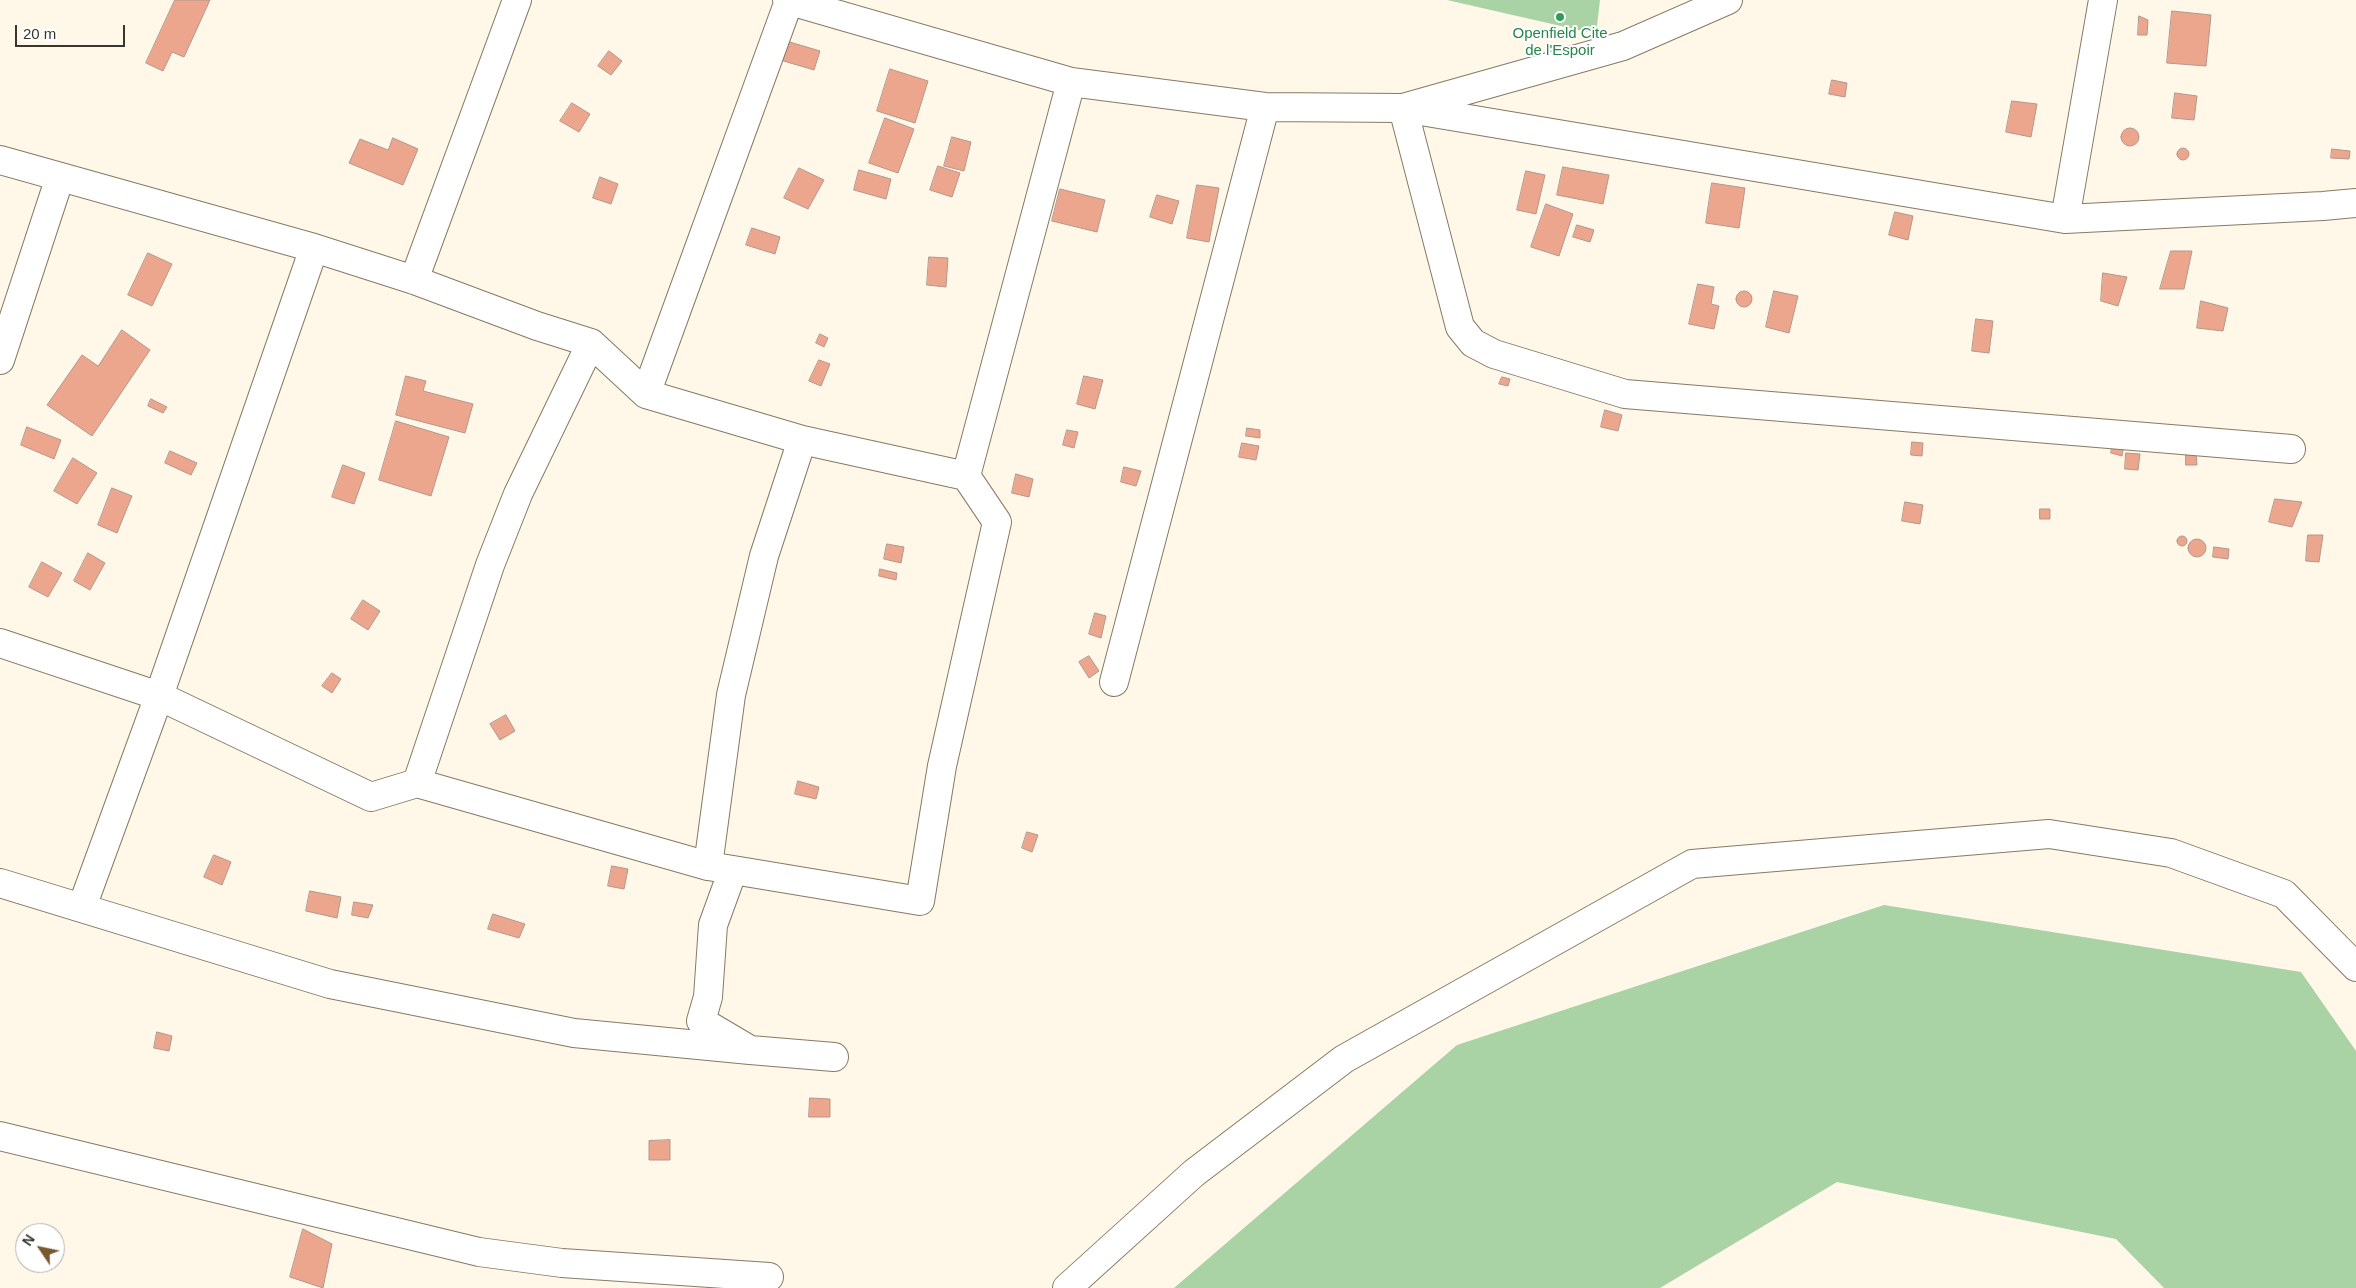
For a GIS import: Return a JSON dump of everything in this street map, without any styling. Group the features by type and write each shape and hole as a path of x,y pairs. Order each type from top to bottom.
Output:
{"street":[{"path":"414,280 517,0"},
{"path":"646,394 788,0 1070,82 1265,107 1403,108 2065,219 2323,206 2356,202"},
{"path":"1403,108 1624,46 1728,0"},
{"path":"2065,219 2103,0"},
{"path":"966,476 1070,82"},
{"path":"1114,682 1265,107"},
{"path":"1403,108 1460,327 1473,343 1494,354 1625,394 2291,449"},
{"path":"0,160 314,248 414,280 537,326 591,343 646,394 802,440 966,476 997,522 942,766 920,901 720,868 417,783 371,797 159,696 0,643"},
{"path":"0,360 60,177"},
{"path":"82,907 159,696 314,248"},
{"path":"417,783 490,565 518,494 591,343"},
{"path":"750,1050 701,1021 708,997 713,925 720,868 731,695 764,556 802,440"},
{"path":"1066,1288 1194,1173 1344,1059 1692,864 2049,834 2171,853 2284,894 2356,967"},
{"path":"0,883 330,984 574,1033 834,1057"},
{"path":"0,1136 479,1252 562,1264 770,1277"}],"green space":[{"name":"Openfield Cite de l'Espoir","path":"1447,0 1600,0 1596,34"},
{"path":"1884,905 2301,972 2356,1051 2356,1288 2164,1288 2116,1239 1837,1182 1660,1288 1174,1288 1457,1045"}],"building":[{"path":"175,0 210,0 184,57 172,52 163,71 146,63"},
{"path":"2172,11 2211,15 2206,66 2167,63"},
{"path":"2139,16 2148,20 2147,35 2138,35"},
{"path":"783,40 820,51 814,70 777,59"},
{"path":"609,51 622,61 611,75 598,66"},
{"path":"890,69 928,81 915,123 877,111"},
{"path":"1832,80 1847,83 1845,97 1829,94"},
{"path":"2175,93 2197,96 2194,120 2172,118"},
{"path":"2012,101 2037,104 2031,137 2006,132"},
{"path":"572,103 590,114 579,132 560,121"},
{"path":"885,118 914,129 898,173 869,163"},
{"path":"2130,128 2138,133 2139,137 2134,145 2130,146 2122,141 2121,137 2126,129"},
{"path":"952,137 971,142 964,171 944,166"},
{"path":"393,138 418,149 403,185 349,163 360,139 388,150"},
{"path":"2181,148 2185,148 2189,154 2185,160 2181,160 2177,156 2177,152"},
{"path":"2332,149 2350,151 2349,159 2331,158"},
{"path":"938,166 960,173 952,197 930,190"},
{"path":"1563,167 1609,175 1603,204 1557,195"},
{"path":"799,168 824,180 808,209 784,198"},
{"path":"859,170 891,179 886,199 854,190"},
{"path":"1526,171 1545,175 1536,214 1517,210"},
{"path":"600,177 618,184 611,204 593,198"},
{"path":"1712,183 1745,188 1739,228 1706,223"},
{"path":"1197,185 1219,188 1209,242 1187,238"},
{"path":"1060,189 1105,200 1097,232 1052,221"},
{"path":"1157,195 1179,201 1172,224 1150,217"},
{"path":"1546,204 1573,214 1559,256 1531,247"},
{"path":"1895,212 1913,216 1908,240 1889,235"},
{"path":"1577,225 1594,230 1590,242 1573,237"},
{"path":"752,228 780,237 775,254 746,245"},
{"path":"2171,251 2192,251 2184,289 2160,289"},
{"path":"148,253 172,264 152,306 128,295"},
{"path":"929,257 948,258 946,287 927,285"},
{"path":"2103,273 2127,277 2118,306 2101,301"},
{"path":"1698,284 1714,287 1711,304 1719,306 1714,329 1689,324"},
{"path":"1744,291 1750,293 1752,299 1750,305 1744,307 1738,305 1736,299 1738,293"},
{"path":"1774,291 1798,296 1789,333 1766,327"},
{"path":"2201,301 2228,308 2223,331 2197,328"},
{"path":"1976,319 1993,321 1989,353 1972,351"},
{"path":"122,330 150,350 92,436 47,405 82,355 98,366"},
{"path":"820,334 828,338 824,347 816,343"},
{"path":"819,360 830,364 821,386 809,381"},
{"path":"406,376 426,381 423,391 473,404 465,433 396,415"},
{"path":"1084,376 1103,380 1095,409 1077,404"},
{"path":"1502,377 1510,379 1508,386 1499,384"},
{"path":"151,399 167,407 163,413 148,406"},
{"path":"1605,410 1622,415 1618,431 1601,427"},
{"path":"396,421 449,437 431,496 379,480"},
{"path":"27,427 61,440 54,459 21,445"},
{"path":"1247,428 1260,430 1260,438 1246,436"},
{"path":"1067,430 1078,432 1074,448 1063,445"},
{"path":"1912,442 1923,443 1922,456 1911,455"},
{"path":"1242,443 1259,446 1256,460 1239,457"},
{"path":"2113,443 2124,445 2122,456 2111,453"},
{"path":"170,451 197,463 191,475 165,463"},
{"path":"2126,453 2140,454 2138,470 2125,469"},
{"path":"2186,453 2196,453 2197,465 2186,465"},
{"path":"73,458 97,473 77,504 54,491"},
{"path":"343,465 365,473 354,504 332,497"},
{"path":"1124,467 1141,471 1136,486 1121,482"},
{"path":"1016,474 1033,479 1029,497 1012,493"},
{"path":"112,488 132,496 117,533 98,525"},
{"path":"2275,499 2302,502 2292,527 2269,522"},
{"path":"1905,502 1923,505 1920,524 1902,521"},
{"path":"2040,509 2050,509 2050,519 2040,519"},
{"path":"2308,535 2323,535 2319,562 2306,561"},
{"path":"2180,536 2184,536 2187,541 2186,545 2180,546 2177,543 2177,539"},
{"path":"2197,539 2203,542 2206,548 2203,554 2197,557 2191,554 2188,548 2191,542"},
{"path":"887,544 904,547 901,563 884,559"},
{"path":"2214,547 2229,549 2228,559 2213,557"},
{"path":"88,553 105,563 90,590 74,581"},
{"path":"42,562 62,573 48,597 29,587"},
{"path":"880,569 897,573 896,580 879,576"},
{"path":"363,600 380,611 368,630 351,619"},
{"path":"1095,613 1106,616 1101,638 1089,634"},
{"path":"1089,656 1099,671 1089,678 1079,662"},
{"path":"332,673 341,679 332,693 322,686"},
{"path":"506,715 515,731 500,740 490,724"},
{"path":"798,781 819,787 816,799 795,794"},
{"path":"1027,832 1038,835 1032,852 1022,848"},
{"path":"214,855 231,862 222,885 204,877"},
{"path":"612,866 628,869 624,889 608,886"},
{"path":"310,891 341,897 337,918 306,911"},
{"path":"354,902 373,905 368,918 352,915"},
{"path":"493,914 525,924 519,938 488,929"},
{"path":"157,1032 172,1036 169,1051 154,1048"},
{"path":"810,1098 830,1099 830,1117 809,1117"},
{"path":"670,1140 670,1160 649,1160 649,1141"},
{"path":"303,1229 332,1244 323,1288 290,1277"}],"place":[{"name":"Openfield Cite de l'Espoir","path":"1560,17"}]}
